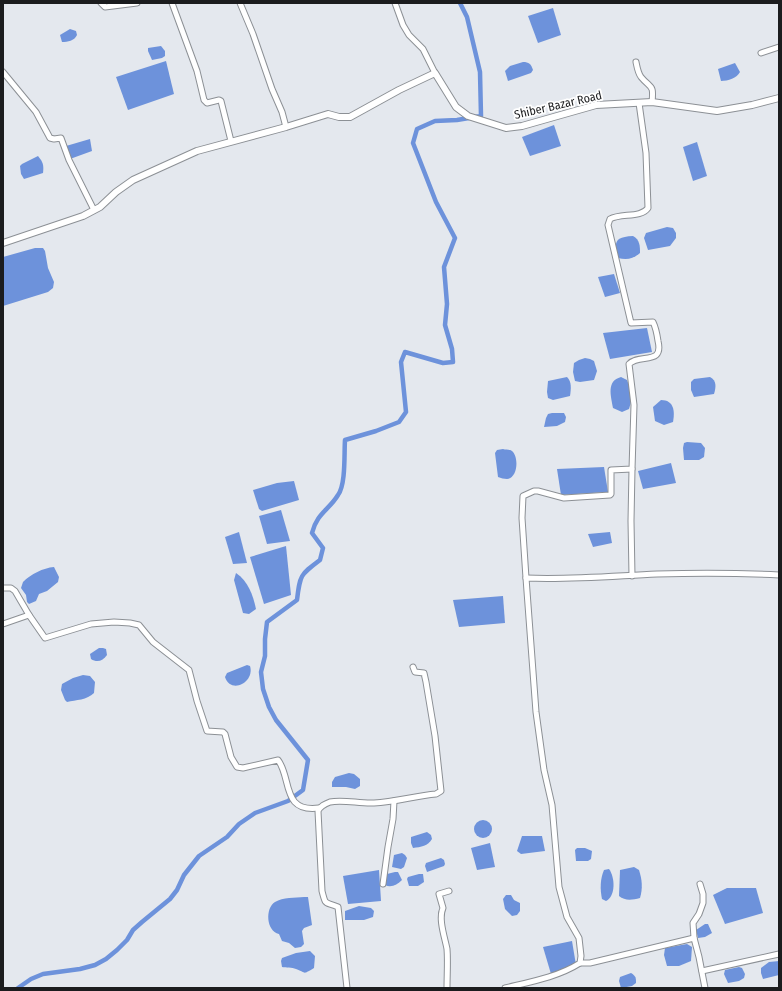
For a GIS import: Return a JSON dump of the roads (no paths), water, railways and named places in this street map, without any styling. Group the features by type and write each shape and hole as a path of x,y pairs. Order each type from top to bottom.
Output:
{"street":[{"path":"101,3 105,6 137,3"},
{"path":"172,3 197,71 204,100 208,103 219,100 221,101 231,141"},
{"path":"240,3 282,112 286,127"},
{"path":"3,243 83,216 94,210 133,180 147,172 196,151 328,114 339,117 350,117 399,90 435,73 424,49 409,35 403,25 395,3"},
{"path":"761,53 779,47"},
{"path":"636,62 640,75 651,88 653,94 652,102"},
{"path":"3,72 36,112 50,138 61,138 69,160 94,210"},
{"name":"Shiber Bazar Road","path":"435,73 456,107 468,116 506,128 522,126 596,105 652,102 717,112 779,98"},
{"path":"632,576 630,521 634,405 629,364 632,360 654,356 659,352 660,348 653,322 632,323 608,225 610,219 615,216 642,213 648,208 646,153 639,103"},
{"path":"580,963 581,956 579,938 567,917 560,887 552,805 544,770 536,712 522,518 522,496 538,491 564,498 610,495 611,470 632,469"},
{"path":"526,578 558,579 656,574 726,573 779,575"},
{"path":"3,588 11,588 15,591 45,638 91,624 114,622 139,625 153,642 190,670 197,702 207,730 223,732 225,734 231,757 237,767 243,768 278,760 288,788 296,803 308,809 319,808 329,802 372,803 394,801 436,794 441,791 437,767 435,736 424,673 415,672 413,667"},
{"path":"3,624 29,615"},
{"path":"383,884 393,819 394,801"},
{"path":"319,808 322,891 324,901 327,904 338,907 347,988"},
{"path":"700,884 703,894 703,903 699,914 693,923 694,938 705,988"},
{"path":"447,988 447,951 442,927 443,908 439,894 449,891"},
{"path":"505,988 543,978 572,968 580,963 590,963 694,938"},
{"path":"702,971 779,954"}],"water":[{"path":"553,8 561,35 538,43 528,16"},
{"path":"70,29 76,31 77,35 71,41 62,42 60,35"},
{"path":"161,46 165,51 165,56 152,60 148,48"},
{"path":"166,61 174,94 128,110 116,77"},
{"path":"523,62 531,65 533,70 531,73 508,81 505,71 510,66"},
{"path":"735,63 740,72 739,74 732,79 721,81 718,69"},
{"path":"554,125 561,146 530,156 522,137"},
{"path":"90,139 92,151 70,159 66,146"},
{"path":"697,142 707,176 693,181 683,147"},
{"path":"38,156 43,164 43,173 24,179 21,174 20,166"},
{"path":"667,227 673,228 676,233 676,238 670,246 648,250 644,238 646,233"},
{"path":"633,236 638,241 640,253 635,257 624,259 618,258 616,248 617,241 622,238"},
{"path":"35,248 43,248 45,251 48,268 54,282 53,288 48,292 3,306 3,257"},
{"path":"614,274 620,293 605,297 598,277"},
{"path":"647,328 652,352 610,359 603,333"},
{"path":"585,358 594,361 597,371 594,380 580,382 575,381 573,372 574,363"},
{"path":"567,377 571,388 570,396 553,400 548,398 548,381"},
{"path":"621,377 627,380 631,398 629,409 622,412 613,408 611,394 611,385 616,379"},
{"path":"710,377 714,380 715,384 714,394 694,397 691,390 691,382 694,379"},
{"path":"661,400 669,402 674,410 673,422 664,425 655,421 653,407"},
{"path":"564,413 566,417 565,422 557,426 544,427 548,414"},
{"path":"684,443 701,443 705,448 704,457 699,460 684,460 683,448"},
{"path":"503,449 512,451 516,458 515,471 511,478 507,479 498,477 495,453 497,450"},
{"path":"671,463 676,483 643,489 638,471"},
{"path":"604,467 608,492 561,495 557,469"},
{"path":"294,481 299,500 262,511 259,509 253,490 277,483"},
{"path":"281,510 290,541 267,544 259,516"},
{"path":"239,532 247,563 233,564 225,537"},
{"path":"610,532 612,543 593,547 588,534"},
{"path":"286,546 291,595 264,604 250,557"},
{"path":"54,567 59,577 58,582 47,591 39,594 36,601 29,604 27,602 26,595 21,588 23,582 37,572"},
{"path":"236,573 247,584 253,599 256,609 249,614 243,613 234,580"},
{"path":"503,596 505,623 459,627 453,600"},
{"path":"99,648 106,649 107,655 100,661 91,659 90,654"},
{"path":"247,665 250,666 251,672 246,681 237,686 228,682 225,677 227,673"},
{"path":"83,675 90,676 95,682 94,693 85,698 67,702 61,690 62,684"},
{"path":"349,773 354,774 360,779 360,786 355,789 346,787 332,787 332,782 335,777"},
{"path":"483,820 489,823 492,829 489,835 483,838 477,835 474,829 477,823"},
{"path":"427,832 431,835 432,839 424,846 413,848 411,837"},
{"path":"522,836 542,836 545,851 521,854 517,851"},
{"path":"490,843 495,867 477,870 471,848"},
{"path":"577,848 585,848 592,851 591,859 588,861 576,861 575,850"},
{"path":"402,853 407,858 404,867 401,869 392,867 394,855"},
{"path":"441,858 444,860 444,866 427,872 425,866 426,863"},
{"path":"634,867 639,870 641,877 642,887 640,898 631,900 624,899 619,896 620,870"},
{"path":"609,869 614,886 612,895 606,901 602,899 601,881 604,870"},
{"path":"379,870 381,901 348,904 343,876"},
{"path":"398,872 402,880 394,886 385,885 387,874"},
{"path":"423,874 424,882 418,886 409,886 407,879 408,877"},
{"path":"727,888 756,888 763,913 725,924 713,895"},
{"path":"506,895 511,895 514,900 520,903 520,911 517,915 512,916 505,909 503,899"},
{"path":"308,897 312,925 304,928 302,931 304,944 301,947 295,948 289,943 282,941 279,934 271,929 268,914 272,905 278,900 285,898"},
{"path":"359,906 371,908 374,911 373,917 364,920 345,920 345,911"},
{"path":"705,924 708,924 712,933 705,937 698,938 696,930"},
{"path":"572,941 576,965 551,974 543,947"},
{"path":"687,944 692,947 691,961 679,966 667,966 664,955 665,948"},
{"path":"310,951 315,956 314,968 305,973 294,968 282,967 282,958 296,953"},
{"path":"779,961 779,975 763,979 761,968 769,962"},
{"path":"739,967 742,968 745,974 744,978 739,981 728,983 724,974 725,970"},
{"path":"631,973 635,977 636,983 632,986 621,988 619,981 620,977"}],"waterway":[{"path":"18,988 31,979 43,974 80,969 95,965 106,959 127,940 133,930 170,899 177,890 184,875 199,856 227,837 239,824 255,813 288,801 303,790 308,760 276,720 269,707 263,689 261,672 265,656 267,622 297,600 302,576 308,569 320,560 323,548 312,533 320,516 335,500 341,490 344,469 345,440 376,431 399,422 406,412 401,362 405,352 443,363 453,362 452,349 445,325 447,304 444,267 455,238 436,202 413,143 417,129 435,121 457,120 481,116 480,72 467,17 460,3"}]}
